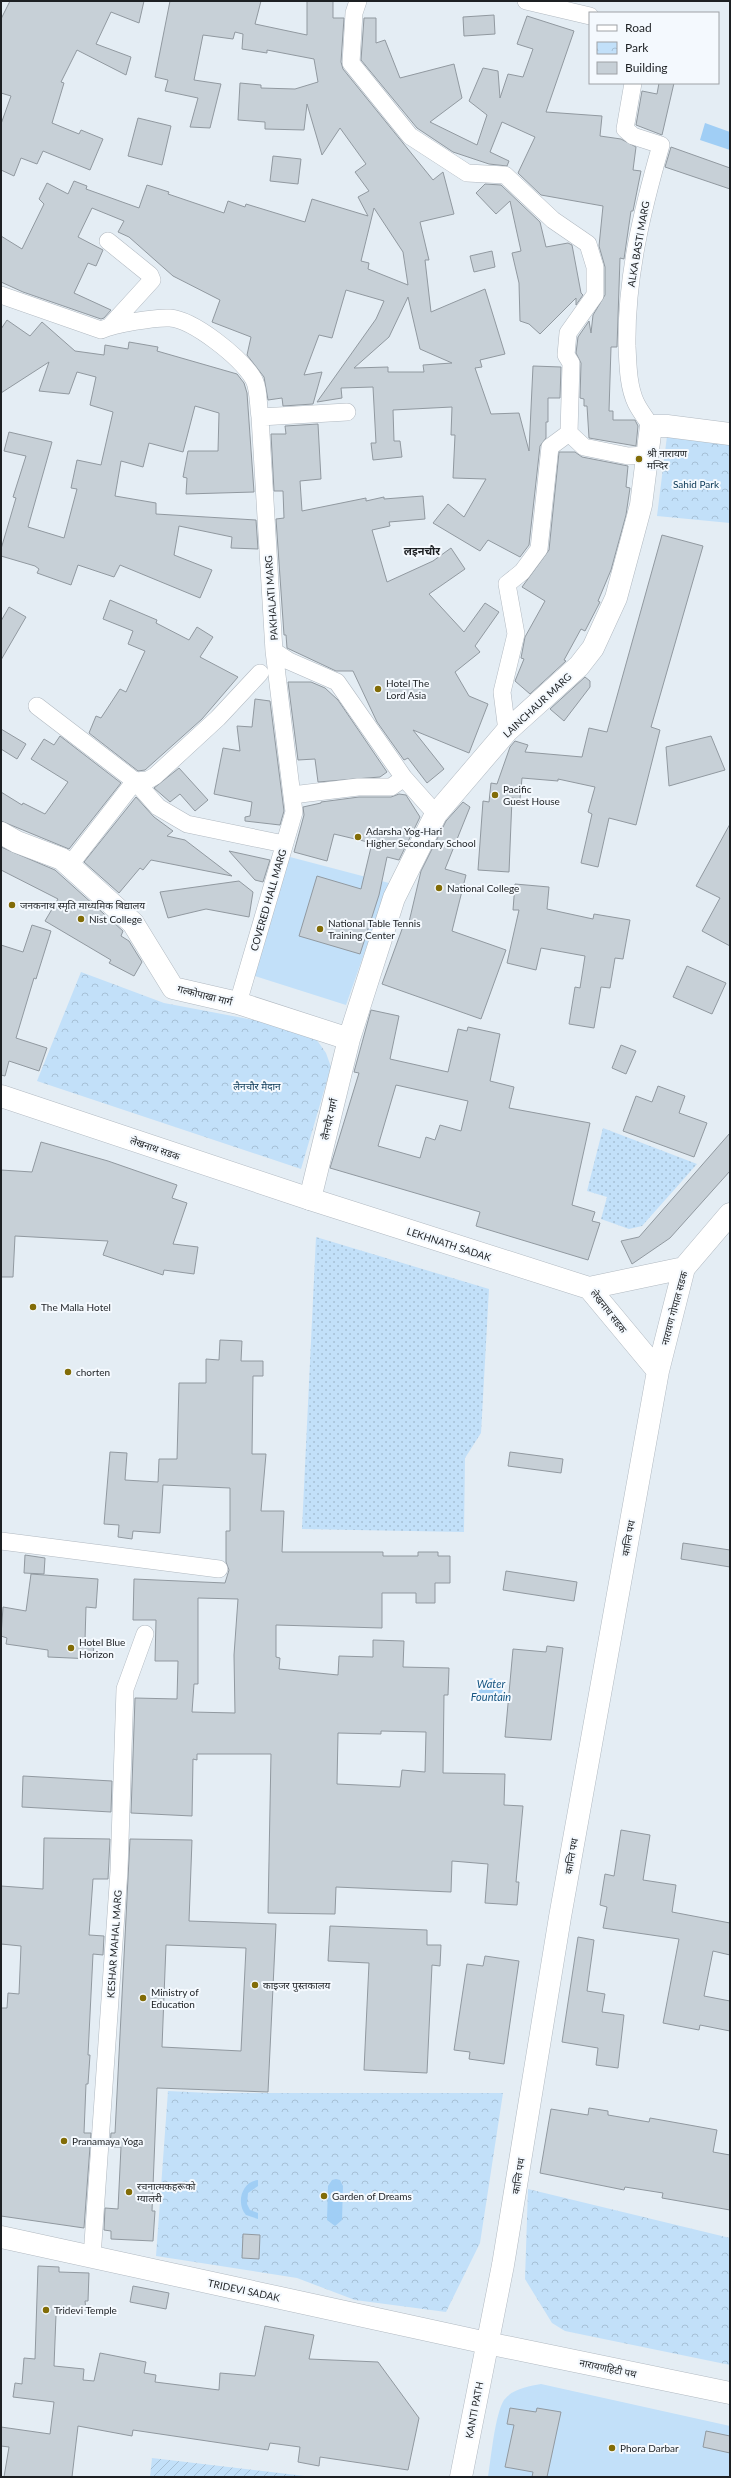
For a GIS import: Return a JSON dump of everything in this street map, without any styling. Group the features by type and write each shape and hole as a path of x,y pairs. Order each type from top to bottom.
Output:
{"main road":[{"path":"651,426 667,426 730,434"},
{"name":"LAINCHAUR MARG","path":"349,1039 394,898 436,814 507,731 579,666 594,648 616,598 639,512 651,426"},
{"name":"गल्कोपाखा मार्ग","path":"1,833 17,842 62,859 133,923 173,988 238,1004 349,1039"},
{"name":"लैनचौर मार्ग","path":"310,1200 349,1039"},
{"name":"लेखनाथ सडक","path":"1,1096 310,1200"},
{"name":"LEKHNATH SADAK","path":"310,1200 588,1288"},
{"name":"नारायण गोपाल सडक","path":"658,1371 684,1268 730,1214"},
{"name":"लेखनाथ सडक","path":"658,1371 588,1288 684,1268"},
{"name":"कान्ति पथ","path":"487,2343 504,2265 560,1917 658,1371"},
{"name":"TRIDEVI SADAK","path":"1,2237 487,2343"},
{"name":"नारायणहिटी पथ","path":"487,2343 730,2393"},
{"name":"KANTI PATH","path":"461,2477 487,2343"}],"street":[{"path":"526,1 589,16"},
{"path":"356,7 352,64 410,136 467,173 505,175 552,220 588,244 595,267 595,295 568,333 566,355 570,363 569,433 584,447 628,456 648,455"},
{"name":"ALKA BASTI MARG","path":"633,84 625,129 632,136 661,145 642,212 631,277 627,327 631,385 636,403 651,426"},
{"path":"108,241 150,275 152,280 111,325"},
{"name":"PAKHALATI MARG","path":"1,295 101,330 111,325 170,318 190,324 241,363 254,379 260,417 274,651 289,661 337,682 404,778 436,814"},
{"path":"260,417 347,412"},
{"path":"507,731 502,692 516,634 507,584 522,572 539,549 550,446 569,433"},
{"name":"COVERED HALL MARG","path":"238,1004 294,812 274,651"},
{"path":"69,866 135,781 148,780 155,776 218,718 260,673"},
{"path":"37,706 135,781 158,806 187,824 284,844"},
{"path":"292,795 358,787 391,787 404,778"},
{"path":"1,1541 219,1569"},
{"name":"KESHAR MAHAL MARG","path":"92,2257 119,1871 125,1689 146,1634"}],"green space":[{"name":"Sahid Park","path":"667,436 730,442 730,523 657,516"},
{"name":"National Table Tennis Training Center","path":"290,857 389,883 346,1005 252,975"},
{"name":"लैनचौर मैदान","path":"81,972 164,1003 259,1021 314,1036 326,1053 331,1067 301,1169 37,1081"},
{"path":"603,1128 697,1164 642,1226 629,1229 601,1219 607,1197 587,1191"},
{"path":"316,1237 489,1289 481,1433 465,1458 464,1532 302,1529"},
{"name":"Garden of Dreams","path":"168,2091 209,2093 503,2093 480,2243 446,2312 355,2300 297,2278 156,2256"},
{"path":"528,2189 730,2238 730,2365 565,2331 552,2323 525,2279"},
{"name":"Phora Darbar","path":"541,2384 730,2426 730,2477 488,2477 498,2415 504,2400 511,2393 526,2387"},
{"path":"152,2458 313,2477 150,2477"}],"water":[{"path":"705,123 730,132 730,150 700,140"},
{"name":"Water Fountain","path":"491,1678 500,1681 503,1690 500,1699 491,1702 482,1699 479,1690 482,1681"},
{"path":"258,2180 258,2186 248,2193 247,2204 250,2210 258,2213 258,2219 246,2215 241,2205 241,2200 244,2189 252,2182"},
{"path":"332,2180 340,2180 343,2186 342,2220 335,2226 327,2220 328,2186"}],"building":[{"path":"10,1 144,1 139,23 111,12 96,44 131,57 126,75 77,50 61,82 64,83 52,123 79,134 81,130 103,139 90,170 43,151 37,164 21,158 14,176 1,170 1,124 11,96 1,93 1,19"},
{"path":"170,1 261,1 255,24 307,35 307,1 333,1 333,18 344,18 341,62 343,69 433,180 443,172 454,214 420,222 429,260 425,260 431,312 485,289 505,354 480,360 482,367 475,368 491,414 519,413 529,451 533,366 561,367 560,398 548,398 546,438 540,446 529,545 520,557 488,540 480,551 433,523 448,504 464,517 486,479 453,478 455,435 451,435 452,407 393,410 394,441 400,441 402,457 373,460 371,443 376,443 373,387 341,388 342,398 317,402 376,319 384,301 346,290 332,338 319,335 304,375 322,372 313,404 283,406 282,398 268,400 264,377 247,355 251,337 212,322 220,300 173,276 129,237 118,232 124,221 92,208 78,237 103,250 96,266 88,263 74,293 111,310 104,318 101,319 23,292 1,282 1,236 22,249 44,204 39,199 47,183 68,194 74,181 87,186 86,189 139,208 147,185 169,192 168,194 224,213 228,201 245,207 246,204 305,222 312,199 368,216 358,197 369,191 355,172 366,164 340,128 322,155 307,104 304,130 265,129 265,122 238,120 240,83 261,85 261,88 295,89 318,82 314,59 267,50 267,53 242,49 243,34 235,32 233,39 203,35 194,80 221,84 210,128 190,127 198,98 165,91 168,80 155,77","holes":["374,208 403,252 408,285 368,269 369,263 361,261","408,297 420,349 452,363 423,365 424,372 388,372 388,367 354,368 389,337"]},
{"path":"494,15 495,34 464,36 463,17"},
{"path":"527,16 574,31 546,112 602,116 600,136 621,139 636,147 633,170 641,171 633,211 631,211 624,259 620,258 617,347 611,347 609,411 613,411 613,420 635,420 638,426 636,446 589,438 587,406 584,406 584,399 580,398 581,363 576,353 578,337 589,321 591,333 593,315 605,295 605,267 599,246 603,206 541,195 518,173 535,137 502,122 490,152 509,161 507,166 489,164 453,152 417,128 361,60 364,18 376,18 376,43 385,40 400,78 454,64 462,98 430,122 477,145 487,115 469,101 483,68 498,71 500,98 508,74 523,77 533,49 517,44"},
{"path":"659,84 674,84 662,135 636,125 642,91 657,94"},
{"path":"138,118 171,126 162,165 128,156"},
{"path":"671,147 730,168 730,189 665,167"},
{"path":"273,156 301,159 298,184 270,181"},
{"path":"485,184 501,185 540,222 546,247 568,243 572,245 581,293 583,295 576,305 576,298 540,334 529,324 520,321 519,283 512,253 521,251 510,201 496,214 476,193"},
{"path":"492,251 495,267 474,272 470,256"},
{"path":"7,320 30,336 42,322 75,351 104,355 105,345 128,349 129,342 158,347 157,351 237,374 244,383 247,393 254,492 186,494 187,478 183,477 188,451 218,451 219,413 195,406 183,452 149,443 143,467 121,461 115,496 156,503 156,514 256,520 258,549 231,548 232,537 179,526 174,555 212,570 200,598 120,565 114,577 78,565 71,585 37,573 39,569 35,566 1,556 1,549 16,498 13,497 26,456 4,451 9,432 52,442 28,527 64,538 77,489 71,488 77,460 101,465 113,412 90,405 96,377 77,372 69,394 39,391 49,362 1,393 1,329"},
{"path":"318,424 321,479 300,481 302,511 366,498 366,501 384,497 384,499 423,496 425,519 389,522 390,526 372,530 387,582 433,561 451,548 465,569 429,594 464,632 485,603 499,612 475,646 480,652 455,672 469,696 488,704 469,753 413,730 444,769 427,783 408,758 404,760 377,722 353,671 336,671 287,648 286,635 284,635 276,519 284,518 283,491 274,491 271,434 286,434 285,426"},
{"path":"559,452 575,452 582,457 628,466 626,487 630,488 626,515 611,570 598,601 600,602 585,631 581,629 564,660 566,661 530,694 515,681 524,659 521,658 525,637 545,601 522,587 549,550"},
{"path":"662,535 703,546 651,727 660,730 636,825 609,818 598,867 581,863 592,814 588,812 595,787 558,779 558,781 522,778 520,799 512,798 509,872 478,870 483,801 489,802 491,783 497,784 510,747 515,741 528,745 525,752 582,757 589,728 607,732"},
{"path":"110,600 157,620 156,623 189,640 197,627 213,637 200,657 238,677 202,719 145,770 138,771 89,733 96,716 101,718 120,689 126,692 145,651 128,644 133,631 103,619"},
{"path":"9,607 26,617 1,660 1,621"},
{"path":"585,677 590,681 590,687 564,721 550,709"},
{"path":"288,682 311,682 325,688 338,700 387,772 380,777 318,782 315,759 298,760"},
{"path":"255,699 270,701 284,811 280,825 245,821 245,817 250,816 252,802 214,794 223,748 240,751 237,726 252,727"},
{"path":"1,729 26,744 17,759 1,749"},
{"path":"60,736 121,783 69,849 1,821 1,792 22,805 23,803 45,814 68,782 31,759 44,739 54,745"},
{"path":"711,736 725,770 669,786 666,747"},
{"path":"179,768 208,800 195,811 180,794 170,802 154,788"},
{"path":"399,794 406,795 420,817 399,860 387,857 379,895 360,954 299,936 317,876 361,889 372,843 334,834 327,861 294,852 304,815 303,807 321,802 359,797 391,797"},
{"path":"136,797 154,817 173,831 167,836 185,840 232,876 151,860 143,870 140,868 119,893 84,862"},
{"path":"463,802 470,807 445,869 466,875 452,931 506,950 481,1019 382,984 405,921 409,922 421,871 446,821"},
{"path":"730,824 730,946 702,931 720,898 696,886"},
{"path":"1,847 55,870 123,931 121,936 129,941 142,962 134,976 109,963 111,960 45,921 58,899 1,870"},
{"path":"229,851 270,860 263,882 255,880"},
{"path":"239,881 253,892 249,917 206,909 168,918 160,892"},
{"path":"515,884 549,887 547,909 593,919 594,914 630,920 623,959 615,958 610,988 601,987 594,1028 569,1024 575,987 580,988 585,956 541,948 536,970 507,963 519,910 513,910"},
{"path":"32,925 51,931 36,979 34,978 16,1038 47,1048 39,1071 9,1061 5,1076 1,1075 1,945 23,952"},
{"path":"687,966 726,983 712,1014 673,997"},
{"path":"371,1010 399,1016 390,1059 448,1072 458,1029 467,1031 468,1027 500,1034 490,1081 514,1087 509,1108 590,1123 572,1205 595,1212 592,1221 600,1223 588,1260 476,1226 480,1212 330,1168 359,1073 354,1072","holes":["396,1085 468,1101 461,1131 440,1125 435,1140 426,1137 420,1158 378,1146"]},
{"path":"621,1045 636,1051 626,1074 612,1068"},
{"path":"658,1086 685,1096 679,1113 707,1123 694,1157 623,1131 636,1096 652,1102"},
{"path":"730,1133 730,1171 670,1238 632,1264 621,1241 639,1237"},
{"path":"41,1142 108,1161 177,1185 172,1198 187,1203 173,1244 198,1247 194,1274 164,1270 163,1275 103,1255 108,1241 15,1236 13,1277 1,1277 1,1170 32,1172"},
{"path":"220,1340 242,1341 241,1361 263,1361 263,1376 253,1376 252,1454 266,1454 261,1511 284,1511 282,1552 383,1552 383,1556 418,1556 418,1552 438,1552 438,1556 450,1556 450,1583 435,1583 435,1603 416,1603 416,1593 382,1593 382,1628 276,1625 276,1657 280,1658 279,1669 338,1675 339,1656 373,1657 373,1640 404,1641 403,1667 449,1668 448,1695 444,1695 443,1773 505,1774 504,1805 523,1806 516,1882 519,1882 517,1905 485,1903 488,1864 452,1861 451,1892 336,1887 335,1914 268,1913 271,1754 197,1754 197,1760 193,1759 192,1816 131,1813 135,1698 177,1699 178,1661 155,1661 156,1620 133,1620 134,1579 225,1583 229,1570 226,1562 226,1531 230,1531 230,1488 163,1485 160,1533 133,1531 132,1539 118,1537 119,1525 104,1524 110,1452 127,1453 125,1480 158,1482 159,1459 177,1459 179,1383 206,1383 206,1359 219,1360","holes":["198,1598 238,1599 234,1655 235,1713 192,1712 194,1684 198,1684","381,1731 426,1732 425,1772 402,1770 400,1787 337,1784 338,1733 381,1734"]},
{"path":"510,1452 563,1459 561,1473 508,1466"},
{"path":"683,1543 730,1550 730,1567 681,1559"},
{"path":"25,1555 45,1558 44,1574 24,1573"},
{"path":"506,1571 577,1582 574,1601 503,1590"},
{"path":"31,1574 98,1579 96,1608 86,1607 85,1640 94,1640 93,1659 48,1657 48,1650 6,1644 7,1638 1,1636 3,1607 26,1611"},
{"path":"547,1646 563,1648 551,1740 505,1737 513,1649 546,1652"},
{"path":"23,1776 112,1781 111,1812 22,1807"},
{"path":"621,1830 650,1835 643,1880 676,1885 672,1912 730,1923 730,1955 713,1951 704,1996 730,2001 730,2031 700,2025 699,2030 663,2023 679,1939 603,1928 607,1907 600,1905 605,1874 614,1876"},
{"path":"44,1838 110,1839 108,1879 93,1879 89,1935 104,1936 103,1955 93,1954 88,2055 90,2055 88,2084 86,2084 84,2133 91,2133 84,2228 1,2216 1,2008 7,2008 8,1993 19,1994 21,1946 1,1944 1,1886 43,1889"},
{"name":"Ministry of Education","path":"130,1839 192,1840 189,1921 276,1924 268,2092 157,2088 152,2211 155,2211 153,2241 111,2239 111,2231 104,2230 105,2208 118,2209 121,2147 110,2147 111,2133 115,2133","holes":["166,1945 246,1948 241,2051 162,2047"]},
{"path":"330,1926 427,1930 427,1945 441,1945 440,1966 432,1965 427,2073 364,2070 369,1963 328,1961"},
{"path":"578,1937 594,1940 587,1991 605,1994 602,2012 624,2015 618,2068 596,2065 598,2048 562,2042"},
{"path":"485,1956 519,1961 504,2064 469,2059 470,2052 454,2050 467,1964 483,1966"},
{"path":"589,2108 608,2111 608,2115 649,2122 650,2118 717,2130 713,2152 730,2155 730,2210 662,2198 663,2193 625,2187 624,2190 540,2173 551,2109 588,2115"},
{"path":"243,2234 260,2235 259,2259 242,2258"},
{"path":"38,2266 59,2267 59,2272 89,2273 88,2301 85,2301 86,2310 56,2315 54,2366 84,2369 83,2380 94,2381 100,2353 146,2362 144,2373 156,2375 155,2382 219,2390 220,2373 255,2376 265,2326 314,2335 309,2359 378,2362 419,2418 408,2470 320,2457 319,2466 298,2462 300,2447 270,2443 268,2450 133,2430 132,2436 78,2426 72,2477 4,2477 9,2447 1,2446 1,2427 50,2434 54,2402 13,2397 15,2383 22,2384 24,2358 35,2359"},
{"path":"133,2286 169,2293 166,2309 130,2302"},
{"path":"510,2408 536,2412 537,2408 561,2412 547,2477 532,2477 533,2472 505,2467 514,2425 507,2424"},
{"path":"706,2431 730,2436 730,2453 703,2447"}],"place":[{"name":"श्री नारायण मन्दिर","path":"639,459"},
{"name":"Hotel The Lord Asia","path":"378,689"},
{"name":"Pacific Guest House","path":"495,795"},
{"name":"Adarsha Yog-Hari Higher Secondary School","path":"358,837"},
{"name":"National College","path":"439,888"},
{"name":"जनकनाथ स्मृति माध्यमिक बिद्यालय","path":"12,905"},
{"name":"Nist College","path":"81,919"},
{"name":"National Table Tennis Training Center","path":"320,929"},
{"name":"The Malla Hotel","path":"33,1307"},
{"name":"chorten","path":"68,1372"},
{"name":"Hotel Blue Horizon","path":"71,1648"},
{"name":"काइजर पुस्तकालय","path":"255,1985"},
{"name":"Ministry of Education","path":"143,1998"},
{"name":"Pranamaya Yoga","path":"64,2141"},
{"name":"रचनात्मकहरूको ग्यालरी","path":"129,2192"},
{"name":"Garden of Dreams","path":"324,2196"},
{"name":"Tridevi Temple","path":"46,2310"},
{"name":"Phora Darbar","path":"612,2448"}],"district":[{"name":"लइनचौर","path":"422,551"}]}
